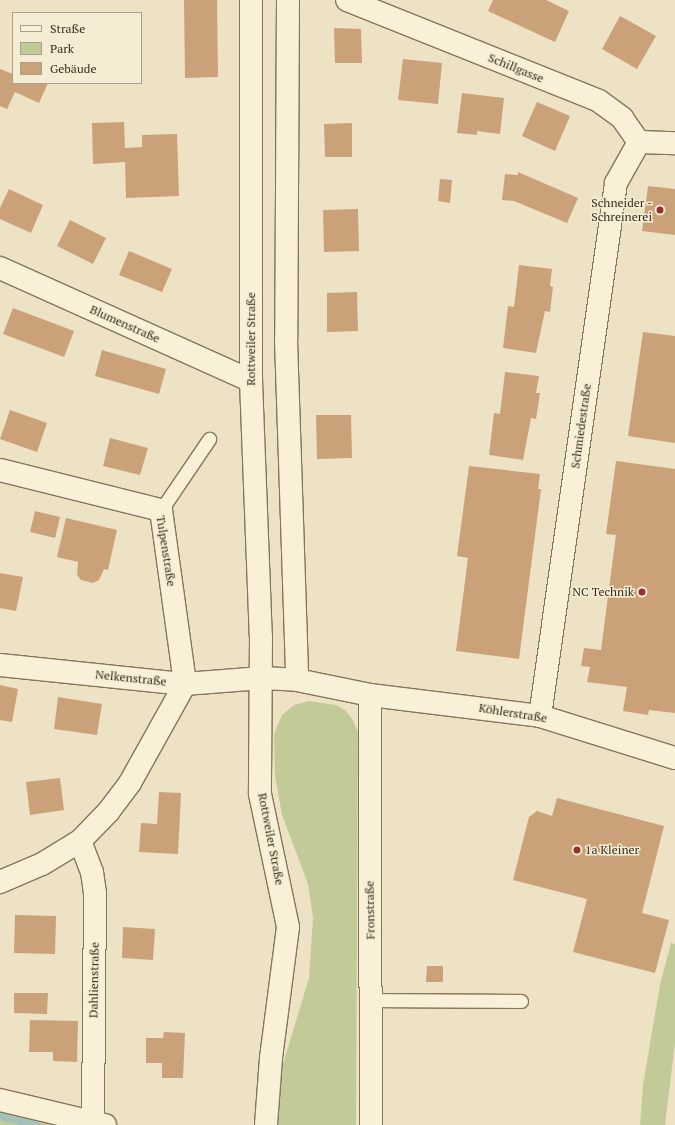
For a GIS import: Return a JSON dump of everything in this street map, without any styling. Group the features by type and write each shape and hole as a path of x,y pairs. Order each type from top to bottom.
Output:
{"street":[{"name":"Rottweiler Straße","path":"251,0 251,381 262,678 260,794 288,927 271,1058 266,1125"},
{"path":"288,0 286,340 297,680"},
{"name":"Schillgasse","path":"347,0 599,101 622,118 639,142"},
{"path":"639,142 675,142"},
{"name":"Schmiedestraße","path":"540,716 616,183 639,142"},
{"name":"Blumenstraße","path":"0,268 251,381"},
{"name":"Tulpenstraße","path":"0,470 161,510 185,684"},
{"name":"Nelkenstraße","path":"0,665 185,684 262,678"},
{"path":"262,678 297,680 370,695"},
{"path":"0,882 42,864 80,841 109,811 130,783 185,684"},
{"name":"Köhlerstraße","path":"370,695 540,716 675,758"},
{"name":"Fronstraße","path":"370,695 368,860 372,1000 370,1125"},
{"name":"Dahlienstraße","path":"80,841 92,872 95,893 99,1124"},
{"path":"0,1100 99,1124"}],"lane":[{"path":"161,510 209,439"},
{"path":"372,1000 520,1001"}],"green space":[{"path":"309,701 336,705 345,710 353,720 358,732 356,1125 275,1125 282,1067 309,978 313,918 308,884 282,815 275,776 274,734 282,715 294,705"},
{"path":"671,943 675,944 675,1043 665,1125 640,1125 643,1085 660,985"},
{"path":"0,1106 80,1125 0,1125"}],"building":[{"path":"184,0 217,0 218,77 185,78"},
{"path":"493,0 546,0 569,11 555,42 488,11"},
{"path":"620,16 656,36 637,69 602,49"},
{"path":"334,28 361,29 362,63 335,63"},
{"path":"403,59 442,63 438,104 398,100"},
{"path":"0,69 12,74 12,84 48,84 39,103 15,92 7,109 0,106"},
{"path":"462,93 504,98 500,134 477,131 477,135 457,133"},
{"path":"537,102 570,116 555,151 522,136"},
{"path":"124,122 125,148 142,147 142,135 177,134 179,196 126,198 125,162 93,164 92,123"},
{"path":"352,123 352,157 325,157 324,124"},
{"path":"518,172 578,198 567,223 514,201 502,200 505,174 518,175"},
{"path":"440,179 452,180 450,203 438,201"},
{"name":"Schneider - Schreinerei","path":"648,186 675,189 675,235 642,231"},
{"path":"9,189 43,205 31,233 0,219 0,208"},
{"path":"358,209 359,251 324,252 323,210"},
{"path":"70,220 106,238 93,264 57,246"},
{"path":"129,251 172,269 162,292 119,275"},
{"path":"519,265 552,269 550,286 553,287 550,312 545,311 536,353 503,348 508,306 514,307"},
{"path":"357,292 358,331 327,332 327,293"},
{"path":"13,308 74,331 64,357 3,334"},
{"path":"643,332 675,336 675,443 628,436"},
{"path":"102,350 166,369 159,394 95,376"},
{"path":"505,372 539,376 536,393 540,393 536,419 531,418 523,460 489,455 494,413 500,414"},
{"path":"10,410 47,423 37,452 0,439"},
{"path":"316,415 351,415 352,458 317,459"},
{"path":"110,438 148,448 140,475 103,466"},
{"name":"NC Technik","path":"616,461 675,469 675,713 649,710 648,715 623,711 627,687 587,682 590,667 581,666 584,648 601,650 616,535 606,534"},
{"path":"469,466 540,474 538,489 541,489 519,659 456,651 468,558 457,556"},
{"path":"35,511 60,517 55,538 30,532"},
{"path":"66,518 117,530 108,570 104,569 99,580 93,583 81,580 77,575 78,562 57,557"},
{"path":"0,573 23,577 16,611 0,608"},
{"path":"0,685 18,689 12,722 0,720"},
{"path":"58,697 102,704 97,735 54,729"},
{"path":"60,778 64,810 30,815 26,782"},
{"path":"159,792 181,793 178,854 139,852 141,823 157,824"},
{"path":"557,798 664,826 642,913 669,920 655,973 573,952 587,899 513,880 529,817 537,811 552,816"},
{"path":"15,915 56,916 55,954 14,953"},
{"path":"123,927 155,929 153,960 122,958"},
{"path":"427,966 443,966 443,982 426,982"},
{"path":"14,993 48,993 47,1014 14,1013"},
{"path":"30,1020 78,1021 77,1062 53,1061 53,1052 29,1052"},
{"path":"164,1032 185,1033 183,1078 162,1078 162,1063 146,1063 146,1038 163,1038"}],"waterway":[{"path":"0,1116 37,1125"}],"place":[{"name":"Schneider - Schreinerei","path":"660,210"},
{"name":"NC Technik","path":"642,592"},
{"name":"1a Kleiner","path":"577,850"}]}
